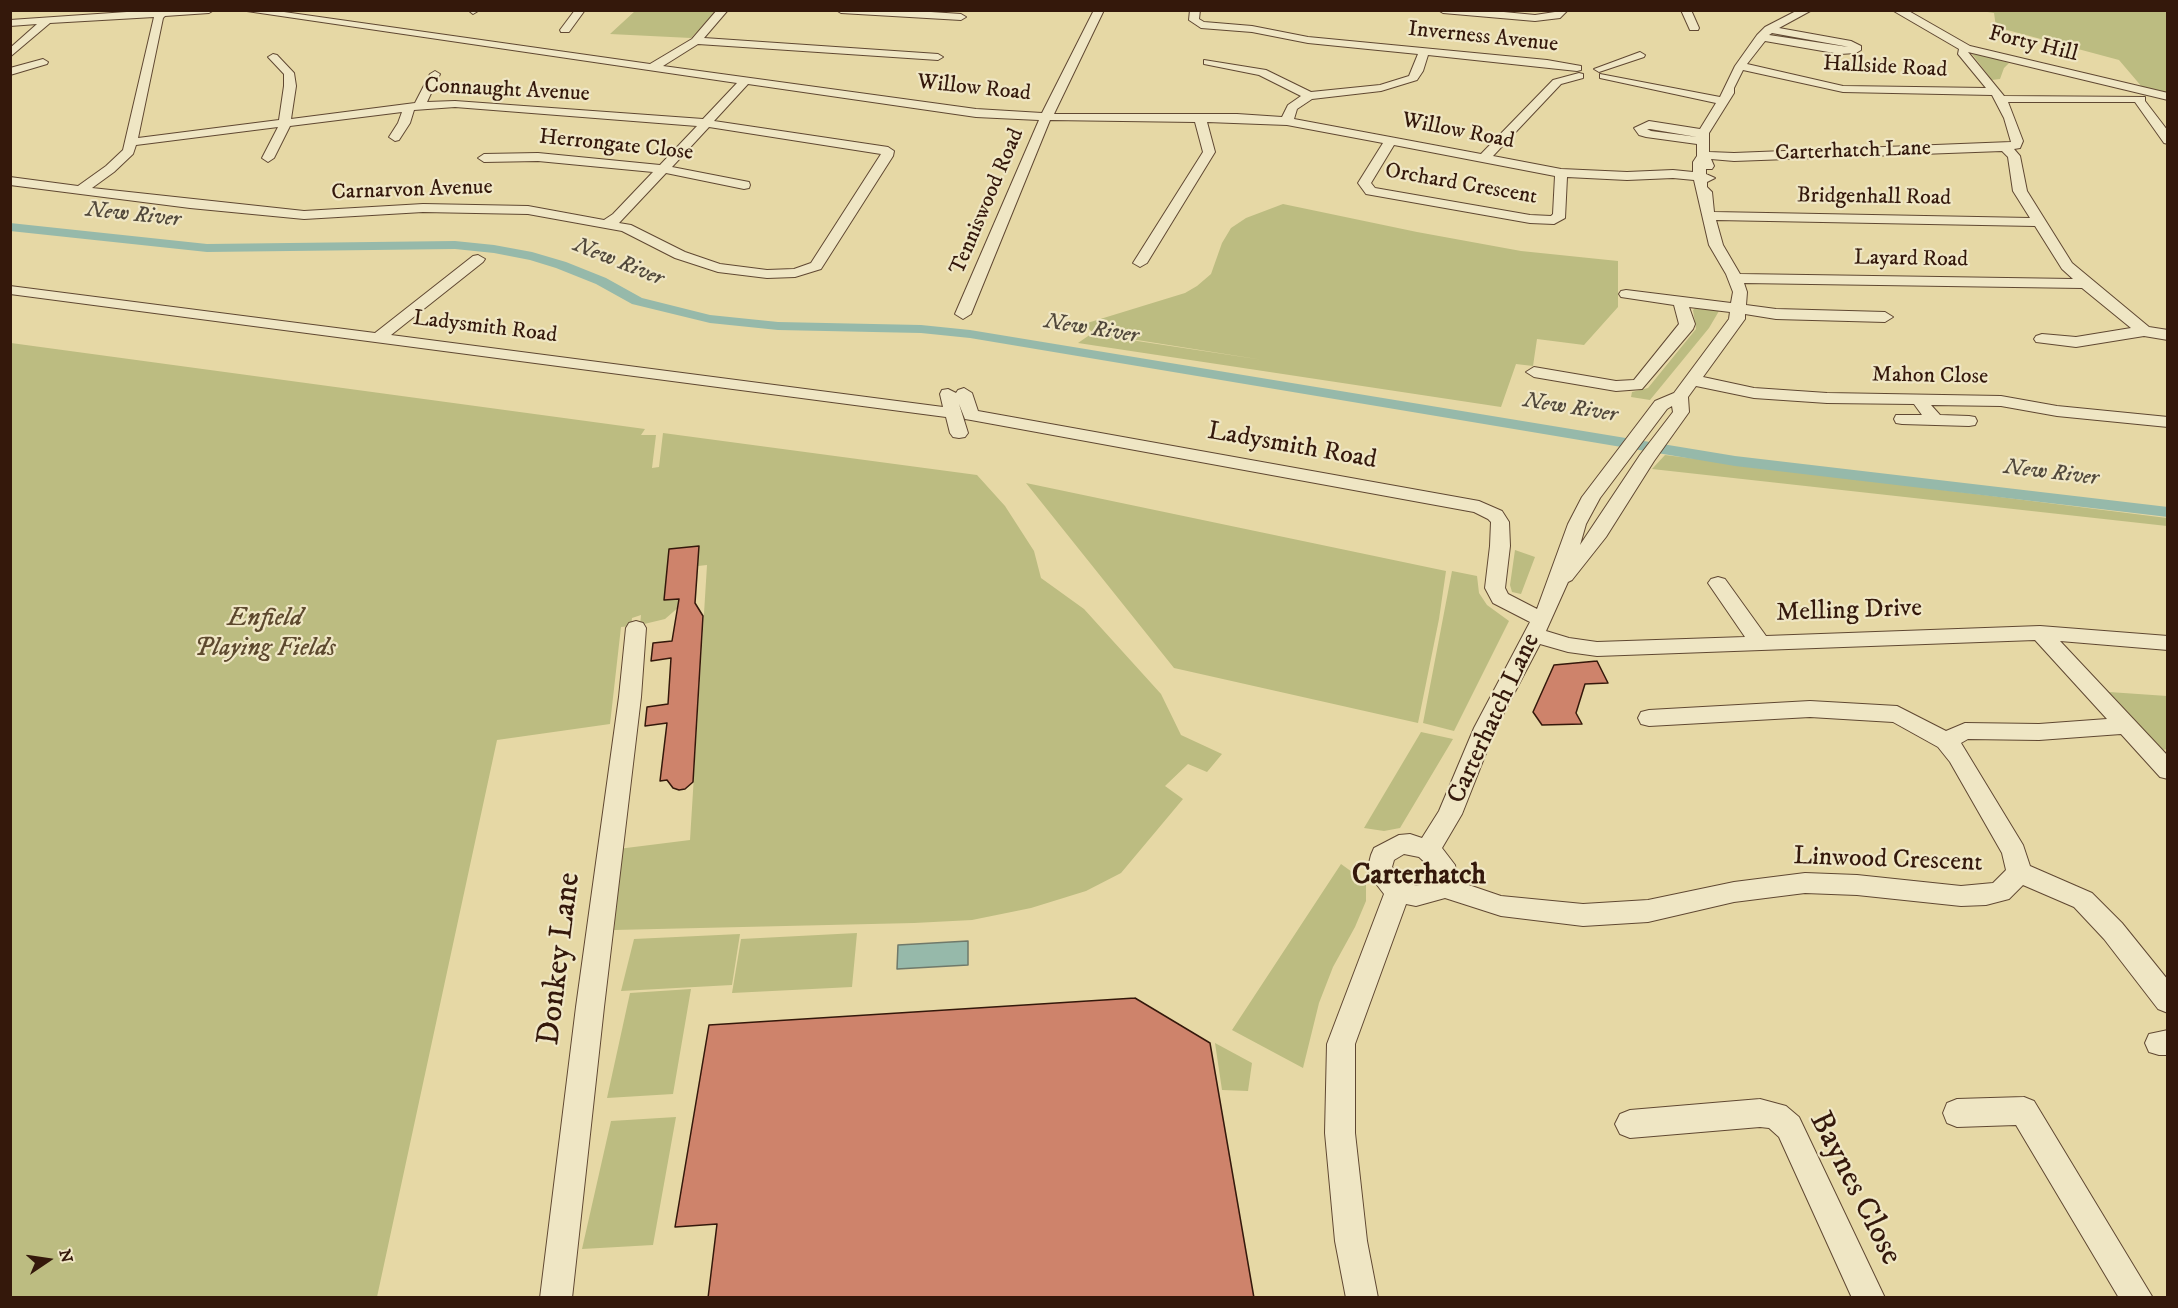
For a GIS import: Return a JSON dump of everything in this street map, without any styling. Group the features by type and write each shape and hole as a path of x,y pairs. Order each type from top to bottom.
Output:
{"street":[{"path":"14,23 32,10"},
{"path":"14,23 208,10"},
{"name":"Willow Road","path":"245,10 976,113 1046,117 1287,121 1562,173 1627,176 1673,174 1704,182"},
{"path":"565,30 580,10"},
{"path":"651,68 696,41 723,10"},
{"path":"841,10 962,17"},
{"name":"Tenniswood Road","path":"963,314 1046,117 1099,10"},
{"name":"Inverness Avenue","path":"1195,10 1195,22 1207,26 1263,30 1308,40 1547,63 1578,72 1602,73 1716,100"},
{"path":"1443,10 1535,18 1556,16 1563,10"},
{"path":"1686,10 1694,28"},
{"path":"1739,308 1740,292 1735,278 1716,245 1708,216 1704,182 1708,163 1703,156 1702,137 1728,93 1728,88 1740,66 1765,33 1807,10"},
{"name":"Forty Hill","path":"1897,10 1967,49 1988,52 2047,69 2168,97"},
{"path":"80,190 121,160 133,142 158,18 161,14"},
{"path":"11,53 47,21"},
{"path":"1765,33 1847,43 1857,48 1856,51 1840,51 1765,33"},
{"path":"696,41 938,57"},
{"path":"1967,49 1963,50 1963,54 1997,95 2017,141 2016,145 2005,147"},
{"path":"1287,121 1292,107 1309,96 1381,88 1413,78 1418,71 1424,51"},
{"path":"1602,73 1640,56"},
{"path":"268,158 286,123 290,79 284,67 273,57"},
{"path":"1208,62 1262,72 1309,96"},
{"path":"10,72 43,63"},
{"name":"Hallside Road","path":"1740,66 1843,89 2138,99 2155,94"},
{"path":"1483,159 1557,82 1578,72"},
{"path":"395,136 435,74"},
{"path":"609,224 745,81"},
{"path":"1713,115 1711,110 1721,91 1728,88"},
{"path":"2138,99 2168,140"},
{"name":"Connaught Avenue","path":"133,142 414,106 484,105 706,123 881,148 888,151 887,156 816,266 805,271"},
{"path":"1140,263 1209,152 1200,118"},
{"name":"Orchard Crescent","path":"1390,140 1364,183 1371,190 1530,219 1554,220 1560,215 1562,173"},
{"path":"2005,147 2014,156 2020,191 2067,266 2086,284 2156,334"},
{"name":"Carterhatch Lane","path":"1703,156 1734,157 2005,147"},
{"name":"Herrongate Close","path":"484,158 538,157 663,169 744,185"},
{"name":"Carnarvon Avenue","path":"10,181 304,215 423,208 510,209 609,224 639,233 680,255 718,268 767,274 805,271"},
{"name":"Bridgenhall Road","path":"1708,216 2040,222"},
{"path":"378,338 478,259"},
{"name":"Layard Road","path":"1735,278 2086,284"},
{"name":"Ladysmith Road","path":"10,290 953,413 956,394 971,415 1479,507 1495,515 1500,522 1500,546 1495,588 1500,598 1522,611 1538,627"},
{"path":"1626,294 1776,314 1885,317"},
{"path":"1534,372 1616,386 1636,386 1687,324 1680,300"},
{"name":"Carterhatch Lane","path":"1428,850 1450,814 1485,728 1558,586 1577,524 1591,497 1661,405 1680,396 1737,319 1739,308"},
{"path":"2042,339 2076,342 2156,334"},
{"name":"Mahon Close","path":"1692,380 1754,393 1827,398 2001,401 2057,411 2112,412 2168,422"},
{"name":"Carterhatch Lane","path":"1558,586 1599,533 1660,438 1681,412 1680,396"},
{"path":"1918,399 1935,420"},
{"path":"953,413 959,433"},
{"path":"1902,419 1969,421"},
{"path":"1718,583 1759,642"},
{"name":"Melling Drive","path":"1538,627 1568,645 1597,649 2040,633 2168,643"},
{"name":"Donkey Lane","path":"556,1298 630,698 636,628"},
{"path":"2040,633 2126,726 2164,762"},
{"name":"Linwood Crescent","path":"1441,886 1502,906 1583,915 1648,911 1734,892 1805,883 1857,885 1961,896 1986,895 2000,892 2010,885 2019,872 2014,852 1958,756 1946,741 1897,714 1810,709 1649,718"},
{"path":"1946,741 1965,731 2039,732 2126,726"},
{"path":"1410,844 1428,850 1443,865 1446,874 1441,886 1427,895 1416,896 1398,891 1382,876 1380,867 1383,855 1399,845 1410,844"},
{"path":"2019,872 2082,900 2113,931 2168,1001"},
{"path":"1362,1298 1351,1241 1340,1133 1341,1044 1398,891"},
{"path":"1957,1113 2024,1112 2137,1298"},
{"name":"Baynes Close","path":"1630,1124 1760,1113 1776,1116 1789,1127 1869,1298"}],"green space":[{"path":"635,11 716,11 691,38 610,34"},
{"path":"1981,11 2167,11 2167,93 2142,87 2119,60 1996,27 1994,13"},
{"path":"1972,54 2009,63 2004,68 2000,79 1992,80"},
{"path":"1283,204 1521,251 1618,261 1618,307 1584,345 1537,339 1533,366 1516,364 1501,407 1078,343 1091,334 1263,360 1093,333 1084,324 1185,293 1197,286 1211,274 1222,243 1231,228 1246,218"},
{"path":"1697,307 1719,311 1709,328 1650,400 1631,397 1632,392 1648,388 1696,329 1693,310"},
{"name":"Enfield Playing Fields","path":"11,343 645,429 641,435 656,435 652,468 659,467 663,433 977,475 1005,506 1034,551 1041,578 1084,609 1161,694 1181,735 1222,754 1207,772 1188,764 1165,786 1183,799 1121,873 1086,891 1031,908 972,920 614,930 622,851 618,849 690,840 707,565 698,566 699,546 669,549 664,600 683,598 680,606 665,619 640,625 641,615 632,618 631,626 621,627 610,724 497,740 377,1297 11,1297"},
{"path":"1665,455 2167,518 2167,526 1652,469"},
{"path":"1026,483 1446,571 1439,619 1418,723 1174,668"},
{"path":"1515,550 1535,557 1521,594 1512,592 1510,585"},
{"path":"1452,571 1477,576 1479,593 1487,605 1509,621 1454,731 1423,723"},
{"path":"2109,692 2167,696 2167,749 2163,750"},
{"path":"1421,732 1453,739 1400,828 1384,831 1364,828"},
{"path":"1341,864 1366,882 1366,901 1333,967 1319,1003 1303,1068 1232,1030"},
{"path":"857,933 852,987 732,993 741,939"},
{"path":"740,934 732,985 621,991 634,939"},
{"path":"691,989 673,1094 607,1098 630,993"},
{"path":"1215,1043 1252,1063 1248,1091 1222,1090"},
{"path":"676,1117 653,1245 582,1249 611,1121"}],"shaded area":[{"path":"968,941 968,965 897,969 898,945"}],"building":[{"path":"699,546 695,603 703,616 693,782 685,789 679,790 673,788 667,780 660,781 667,723 645,726 647,707 668,704 671,658 651,661 653,643 672,641 679,599 664,600 669,549"},
{"path":"1597,661 1608,683 1585,684 1576,713 1582,724 1542,725 1533,712 1554,665"},
{"path":"1135,998 1210,1043 1254,1298 708,1298 717,1224 675,1227 709,1025"}],"waterway":[{"name":"New River","path":"10,227 207,248 455,245 494,249 532,256 561,265 601,281 637,301 710,319 778,326 921,329 970,334 1735,461 2168,512"}],"district":[{"name":"Carterhatch","path":"1419,877"}]}
